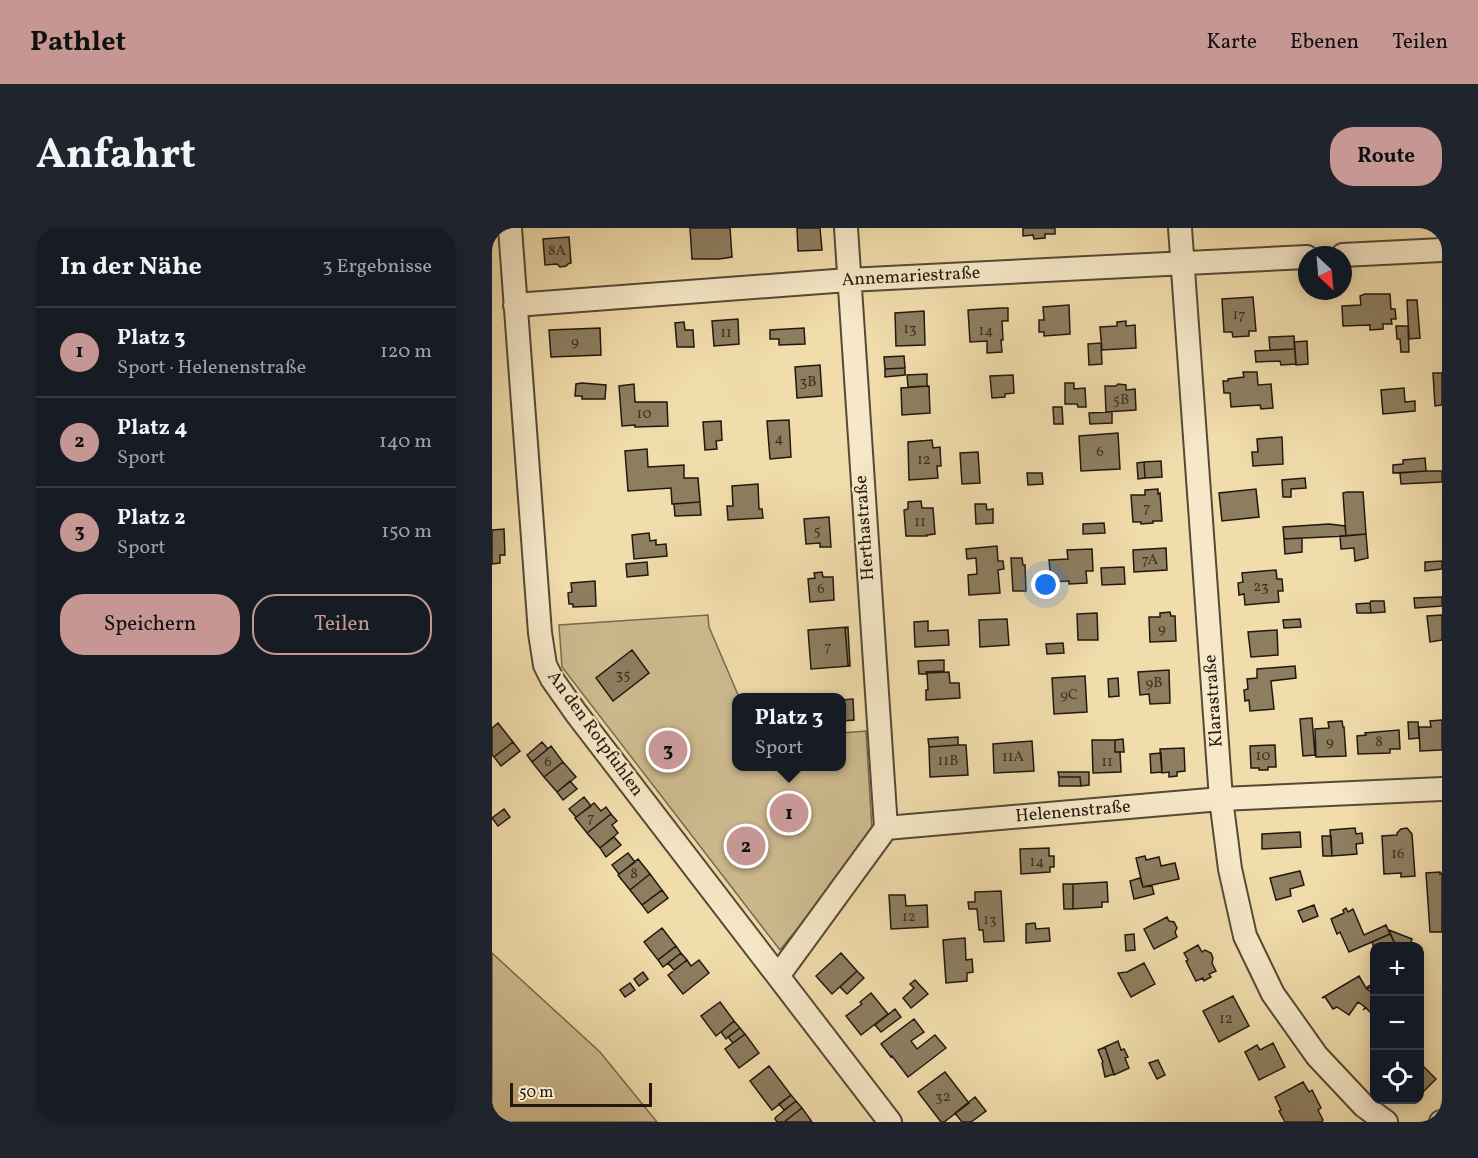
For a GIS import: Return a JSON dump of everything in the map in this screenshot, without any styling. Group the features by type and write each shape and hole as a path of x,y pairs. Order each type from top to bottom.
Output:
{"street":[{"name":"An den Rotpfuhlen","path":"510,228 540,633 545,665 552,679 584,723 890,1122"},
{"name":"Herthastraße","path":"846,228 886,828"},
{"name":"Klarastraße","path":"1180,228 1221,800 1230,869 1245,936 1273,994 1317,1056 1364,1106 1386,1122"},
{"path":"1352,255 1442,250"},
{"name":"Annemariestraße","path":"515,305 848,280 1298,258"},
{"name":"Helenenstraße","path":"886,828 1221,800 1442,789"},
{"path":"778,976 886,828"}],"shaded area":[{"path":"708,615 709,627 737,693 732,693 732,771 846,771 846,733 866,731 872,829 867,843 780,950 562,667 559,625"},
{"path":"492,953 600,1052 657,1122 492,1122"}],"building":[{"path":"690,228 730,228 732,257 692,259"},
{"path":"797,228 820,228 822,250 798,251"},
{"path":"1023,228 1055,228 1055,234 1045,234 1045,238 1034,239 1033,235 1023,236"},
{"path":"569,237 571,263 560,267 557,264 545,265 543,239"},
{"path":"1390,294 1391,309 1395,309 1396,319 1391,319 1392,324 1383,324 1383,329 1370,330 1370,325 1343,326 1342,306 1361,305 1360,296"},
{"path":"1253,297 1256,331 1249,331 1249,336 1233,337 1232,332 1224,332 1222,299"},
{"path":"1407,300 1417,300 1420,338 1409,339"},
{"path":"1069,305 1070,334 1044,336 1044,332 1039,332 1039,320 1044,320 1043,307"},
{"path":"1008,308 1008,321 1002,321 1002,352 987,353 987,341 970,342 968,310"},
{"path":"924,311 925,345 896,346 895,313"},
{"path":"738,319 739,344 714,346 712,321"},
{"path":"1126,321 1126,326 1135,325 1136,348 1102,350 1100,327 1117,326 1117,322"},
{"path":"684,322 685,330 693,330 694,347 677,347 675,323"},
{"path":"1396,326 1408,326 1409,352 1401,352"},
{"path":"600,328 601,355 551,357 549,330"},
{"path":"804,328 805,344 779,345 779,339 770,339 770,330"},
{"path":"1294,336 1295,349 1270,350 1269,337"},
{"path":"1307,341 1308,364 1296,365 1294,342"},
{"path":"1101,343 1102,364 1089,365 1088,344"},
{"path":"1295,349 1296,364 1281,365 1280,361 1256,362 1255,351"},
{"path":"904,356 905,368 885,369 884,357"},
{"path":"820,365 822,396 797,398 795,367"},
{"path":"905,368 905,375 885,377 885,369"},
{"path":"1243,372 1257,372 1258,385 1271,384 1273,408 1261,409 1260,405 1231,407 1230,393 1224,393 1223,381 1244,377"},
{"path":"1433,373 1442,373 1442,405 1435,406"},
{"path":"927,374 927,386 908,387 907,375"},
{"path":"1013,375 1014,393 1005,394 1005,397 992,398 990,376"},
{"path":"1065,383 1074,383 1074,389 1085,388 1086,407 1065,404"},
{"path":"576,384 606,385 605,399 582,399 582,396 575,396"},
{"path":"634,384 635,402 667,402 668,426 622,426 619,386"},
{"path":"1126,385 1126,390 1135,389 1136,410 1106,412 1105,386"},
{"path":"929,386 930,413 902,415 901,388"},
{"path":"1404,388 1405,402 1415,401 1415,411 1383,414 1381,390"},
{"path":"1053,407 1062,407 1063,424 1054,424"},
{"path":"1112,412 1112,423 1090,424 1089,413"},
{"path":"789,420 791,457 770,459 767,421"},
{"path":"721,421 722,440 716,441 717,449 705,450 703,422"},
{"path":"1118,433 1120,469 1081,471 1079,436"},
{"path":"1282,437 1283,464 1253,466 1252,452 1258,452 1257,439"},
{"path":"932,440 933,448 940,447 941,466 937,466 938,478 909,480 908,442"},
{"path":"647,449 648,467 684,465 684,478 698,478 700,502 672,504 671,488 628,491 625,451"},
{"path":"978,452 980,483 962,484 960,453"},
{"path":"1425,458 1426,471 1393,473 1393,465 1403,464 1403,460"},
{"path":"1161,461 1162,477 1145,478 1144,462"},
{"path":"1144,462 1145,478 1138,479 1137,463"},
{"path":"1442,471 1442,482 1401,484 1400,473"},
{"path":"1027,473 1042,473 1043,484 1028,485"},
{"path":"1305,478 1306,488 1291,489 1291,497 1283,497 1282,480"},
{"path":"758,484 759,509 762,509 763,518 728,520 727,506 733,506 732,486"},
{"path":"1158,489 1162,521 1141,524 1141,522 1133,522 1131,495 1145,495 1145,490"},
{"path":"1256,489 1259,517 1222,521 1219,493"},
{"path":"1363,492 1366,534 1346,536 1343,493"},
{"path":"921,501 922,508 933,508 935,534 906,536 904,510 908,509 908,502"},
{"path":"700,502 701,515 675,516 674,504"},
{"path":"975,504 986,504 987,510 993,509 993,523 976,524"},
{"path":"829,517 831,547 820,547 820,543 806,544 804,519"},
{"path":"1104,523 1105,533 1083,534 1083,524"},
{"path":"1329,524 1345,526 1346,536 1284,539 1283,527"},
{"path":"504,529 505,555 500,555 500,563 492,564 492,530"},
{"path":"649,533 650,541 656,540 656,545 666,544 667,556 634,559 632,535"},
{"path":"1366,534 1368,558 1355,561 1354,548 1341,549 1340,536"},
{"path":"1302,538 1302,552 1285,554 1284,539"},
{"path":"997,546 998,561 1003,561 1004,569 998,570 1000,593 969,595 968,575 977,574 976,558 967,559 966,549"},
{"path":"1166,548 1167,570 1134,572 1133,550"},
{"path":"1092,549 1093,571 1086,571 1087,583 1051,582 1049,560 1068,559 1067,550"},
{"path":"1011,558 1022,558 1023,565 1025,565 1026,591 1013,591"},
{"path":"1442,561 1442,569 1425,571 1425,562"},
{"path":"647,562 648,575 627,577 626,564"},
{"path":"1124,567 1125,584 1102,585 1101,568"},
{"path":"1276,570 1277,579 1282,579 1283,591 1278,591 1279,602 1245,605 1244,594 1239,595 1238,583 1243,582 1242,573"},
{"path":"822,572 823,577 833,577 834,600 810,602 808,579 815,578 814,573"},
{"path":"595,581 596,606 573,607 573,604 569,604 568,593 572,592 571,583"},
{"path":"1442,597 1442,606 1415,608 1414,598"},
{"path":"1371,601 1384,601 1385,612 1371,613"},
{"path":"1370,603 1371,613 1357,613 1356,604"},
{"path":"1170,612 1171,616 1175,616 1176,641 1150,642 1149,617 1160,617 1160,613"},
{"path":"1097,613 1098,640 1078,640 1077,614"},
{"path":"1442,615 1442,640 1430,642 1427,616"},
{"path":"1007,619 1009,645 980,647 979,620"},
{"path":"1300,619 1301,627 1284,628 1283,620"},
{"path":"928,621 928,631 948,630 949,645 915,647 914,622"},
{"path":"848,627 845,628 848,665 850,666 811,669 808,630"},
{"path":"845,628 848,628 850,665 848,665"},
{"path":"1277,630 1278,655 1251,657 1248,632"},
{"path":"1063,643 1064,653 1047,654 1046,644"},
{"path":"632,650 649,673 613,701 596,678"},
{"path":"944,660 944,671 919,674 918,661"},
{"path":"1295,666 1296,678 1271,681 1274,709 1250,711 1249,700 1245,701 1244,690 1248,689 1247,679 1257,678 1257,669"},
{"path":"1169,670 1170,703 1150,704 1149,694 1140,695 1138,672"},
{"path":"949,672 950,683 959,683 960,698 926,700 927,673"},
{"path":"1085,676 1087,712 1054,714 1052,678"},
{"path":"1118,678 1119,696 1109,697 1108,679"},
{"path":"853,699 854,720 846,721 846,700"},
{"path":"1312,718 1315,755 1303,756 1300,719"},
{"path":"1442,720 1442,750 1420,751 1419,727 1431,727 1430,721"},
{"path":"1342,721 1346,756 1316,757 1315,729 1329,728 1328,722"},
{"path":"1408,722 1418,722 1419,738 1409,739"},
{"path":"498,723 513,742 494,757 492,755 492,728"},
{"path":"1399,730 1400,749 1390,749 1390,753 1358,754 1357,736 1366,735 1365,733"},
{"path":"958,737 958,745 929,747 928,739"},
{"path":"1123,739 1124,752 1115,752 1115,740"},
{"path":"1092,740 1115,740 1115,752 1120,752 1121,772 1093,773"},
{"path":"1032,741 1034,771 994,773 993,744"},
{"path":"513,742 520,751 501,766 494,757"},
{"path":"542,742 548,749 532,762 527,755"},
{"path":"966,745 968,775 930,777 929,747"},
{"path":"1275,745 1276,767 1268,767 1268,770 1251,768 1250,746"},
{"path":"551,746 563,762 544,777 532,762"},
{"path":"1184,748 1185,771 1177,772 1177,776 1169,777 1169,772 1162,773 1160,749"},
{"path":"1161,753 1162,772 1151,773 1150,754"},
{"path":"563,762 576,777 557,792 544,777"},
{"path":"1058,772 1089,772 1089,785 1081,786 1080,777 1059,777"},
{"path":"1059,777 1080,777 1081,786 1059,786"},
{"path":"570,781 577,789 563,800 557,792"},
{"path":"584,797 591,806 576,817 569,809"},
{"path":"594,803 601,811 606,807 611,814 587,833 575,818"},
{"path":"504,809 510,817 498,826 492,818"},
{"path":"611,814 617,821 612,825 618,833 600,848 587,833"},
{"path":"1355,828 1356,834 1362,833 1363,843 1356,844 1357,854 1332,856 1330,830"},
{"path":"1407,828 1412,834 1415,876 1401,877 1401,873 1384,874 1382,836 1397,835 1401,829"},
{"path":"1300,832 1301,847 1262,849 1262,834"},
{"path":"1322,836 1331,836 1332,856 1323,856"},
{"path":"614,837 621,845 606,857 600,848"},
{"path":"1049,848 1049,856 1054,856 1054,867 1050,867 1050,872 1021,874 1020,849"},
{"path":"628,853 635,862 619,874 612,865"},
{"path":"1145,856 1146,860 1159,857 1161,866 1175,863 1179,879 1143,887 1136,858"},
{"path":"638,859 650,874 630,890 618,875"},
{"path":"1300,871 1304,885 1290,889 1291,896 1276,900 1270,878"},
{"path":"1426,873 1442,873 1442,932 1430,932"},
{"path":"650,874 662,890 642,905 630,890"},
{"path":"1140,878 1143,887 1152,886 1154,894 1134,899 1130,881"},
{"path":"1107,882 1108,902 1102,902 1102,907 1073,909 1073,884"},
{"path":"1063,884 1073,884 1073,909 1064,909"},
{"path":"662,890 668,898 648,913 642,905"},
{"path":"1001,891 1004,941 984,942 983,930 979,930 977,909 969,909 968,902 975,902 975,892"},
{"path":"889,895 905,895 906,906 927,905 928,927 891,929"},
{"path":"1314,905 1318,916 1303,922 1298,911"},
{"path":"1346,908 1348,912 1353,909 1364,935 1386,925 1390,934 1349,952 1340,932 1337,934 1331,919 1344,913 1343,910"},
{"path":"1167,917 1169,921 1174,922 1177,928 1175,932 1177,937 1154,949 1144,929"},
{"path":"1035,923 1036,929 1049,928 1050,941 1026,943 1026,924"},
{"path":"662,928 676,946 658,960 644,942"},
{"path":"1389,930 1412,939 1411,942 1394,942"},
{"path":"1134,934 1135,950 1126,951 1125,935"},
{"path":"1390,934 1394,942 1372,942"},
{"path":"965,938 966,960 972,959 973,972 967,973 967,981 946,983 943,940"},
{"path":"1198,945 1202,952 1205,950 1211,953 1216,971 1209,974 1211,977 1204,981 1203,978 1196,981 1184,953"},
{"path":"676,946 681,953 663,967 658,960"},
{"path":"681,953 687,960 674,970 668,963"},
{"path":"841,953 857,971 832,994 816,976"},
{"path":"687,960 691,966 699,960 709,973 683,994 668,975"},
{"path":"1144,963 1155,984 1131,997 1118,973 1127,972"},
{"path":"857,971 864,978 847,994 840,987"},
{"path":"643,972 648,979 639,986 634,979"},
{"path":"1359,976 1366,988 1370,985 1367,989 1370,991 1370,1012 1358,1002 1349,1015 1337,1007 1333,1009 1325,997 1322,998"},
{"path":"915,980 928,994 911,1008 903,998 914,988 910,984"},
{"path":"630,983 635,990 625,997 620,990"},
{"path":"871,993 888,1014 861,1035 846,1016 862,1004 860,1002"},
{"path":"1233,996 1249,1026 1219,1042 1203,1011"},
{"path":"720,1002 734,1021 716,1036 701,1016"},
{"path":"895,1009 901,1017 881,1032 875,1025"},
{"path":"914,1019 924,1032 911,1041 917,1049 935,1035 946,1048 908,1077 881,1044"},
{"path":"734,1021 740,1028 726,1039 721,1032"},
{"path":"740,1028 745,1034 733,1043 728,1037"},
{"path":"745,1034 759,1053 739,1068 725,1049"},
{"path":"1118,1041 1121,1050 1124,1049 1128,1057 1125,1058 1129,1068 1114,1075 1105,1047"},
{"path":"1273,1043 1285,1067 1259,1080 1245,1052 1257,1045 1260,1050"},
{"path":"1105,1047 1114,1074 1105,1077 1103,1062 1098,1050"},
{"path":"1158,1060 1165,1075 1157,1079 1149,1063"},
{"path":"769,1066 791,1095 772,1110 750,1081"},
{"path":"1424,1067 1436,1079 1424,1091"},
{"path":"945,1072 969,1103 941,1122 918,1092"},
{"path":"1303,1082 1309,1092 1312,1090 1321,1108 1318,1110 1322,1122 1285,1122 1279,1111 1281,1110 1275,1097"},
{"path":"791,1095 796,1101 784,1110 779,1104"},
{"path":"975,1097 986,1111 971,1122 962,1122 955,1113"},
{"path":"796,1101 802,1108 784,1122 777,1122 776,1117"},
{"path":"802,1108 812,1122 784,1122"}],"place":[{"name":"Platz 2","path":"668,750"},
{"name":"Platz 3","path":"789,813"},
{"name":"Platz 4","path":"746,846"}]}
